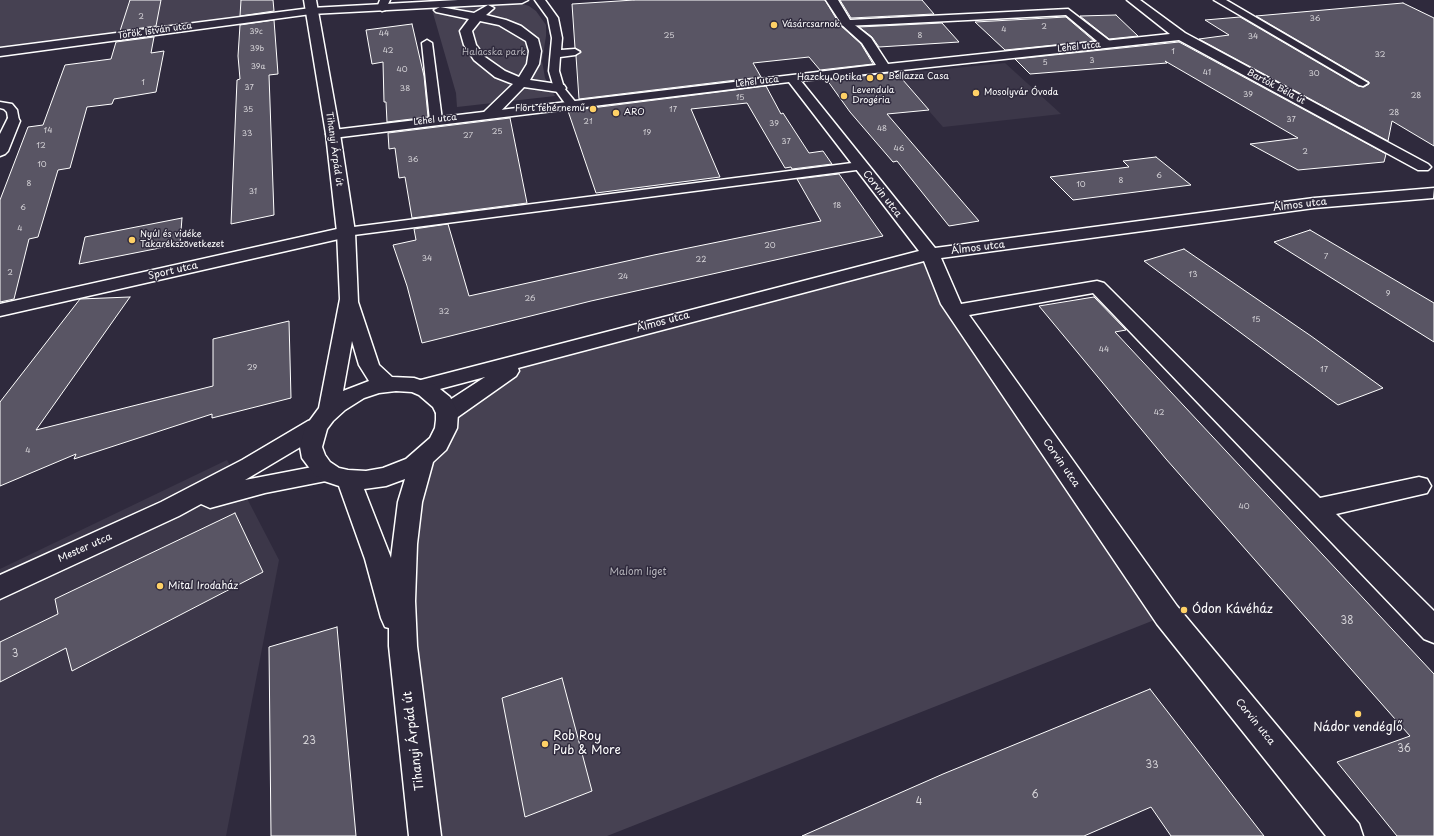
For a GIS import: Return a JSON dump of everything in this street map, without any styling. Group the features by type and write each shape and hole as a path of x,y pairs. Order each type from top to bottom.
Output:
{"street":[{"name":"Török István utca","path":"0,52 310,5 521,0"},
{"path":"832,0 847,24 867,41 884,68"},
{"name":"Bartók Béla út","path":"1133,0 1181,36 1428,166"},
{"name":"Tihanyi Árpád út","path":"310,5 333,134 346,232 349,299 340,357 323,419 312,440 312,452 317,464 338,476 366,480 386,477 406,469 422,459 438,444 446,428 447,413"},
{"path":"490,7 478,16 466,31 470,45 480,60 500,74 521,83 560,88"},
{"path":"440,10 478,16 502,22 517,29 532,39 535,51 533,64 521,83 490,114"},
{"path":"847,24 889,21"},
{"name":"Lehel utca","path":"333,134 436,120 792,78 1181,36"},
{"name":"Corvin utca","path":"792,78 930,254 951,304 1167,615 1347,836"},
{"path":"0,151 13,121"},
{"name":"Bartók Béla út","path":"1428,166 1417,170 1415,175 1417,181 1433,194"},
{"name":"Álmos utca","path":"421,388 683,317 930,254 1314,203 1433,194"},
{"name":"Sport utca","path":"0,310 318,237 346,232"},
{"path":"956,311 1097,288 1434,630"},
{"name":"Tihanyi Árpád út","path":"349,299 369,365 374,374 388,384"},
{"name":"Álmos utca","path":"447,413 492,380 535,357"},
{"path":"323,419 356,393 388,384 406,384 421,388 438,398 442,402 447,413"},
{"name":"Mester utca","path":"0,587 170,509 250,466 323,419"},
{"name":"Tihanyi Árpád út","path":"422,459 415,481 404,544 402,601 403,646 425,836"},
{"name":"Tihanyi Árpád út","path":"338,476 359,505 378,559 403,646"},
{"name":"Mester utca","path":"170,509 236,491 338,476"},
{"path":"1315,509 1419,486"}],"lane":[{"path":"540,0 553,18 557,38 554,71 560,88 571,104"},
{"path":"1219,0 1363,83"},
{"path":"889,21 1068,12 1107,44"},
{"path":"427,43 436,120"},
{"path":"556,54 576,52"},
{"path":"0,105 8,106 13,112 13,121"},
{"path":"346,232 860,166"}],"shaded area":[{"name":"Mosolyvár Óvoda","path":"1005,63 1061,114 943,127 897,74"},
{"path":"227,460 279,560 226,836 0,836 0,569"}],"green space":[{"path":"0,0 241,0 241,5 274,1 273,12 0,49"},
{"name":"Halacska park","path":"523,4 536,11 546,25 546,36 542,61 545,78 555,96 457,107 456,93 433,13 434,10"},
{"name":"Malom liget","path":"930,254 951,304 1167,615 607,836 425,836 402,601 431,452 447,420 510,370"}],"building":[{"path":"130,0 161,0 156,26 120,31"},
{"path":"241,0 273,0 274,11 240,16"},
{"path":"634,0 825,0 840,25 861,44 873,64 820,70 809,57 753,63 761,77 579,99 576,56 581,51 575,48 572,4"},
{"path":"840,0 922,0 934,14 851,18"},
{"path":"1403,3 1434,18 1434,146 1392,121 1388,141 1199,39 1229,35 1205,20 1240,17 1358,86 1364,87 1369,84 1369,82 1256,16"},
{"path":"1116,15 1138,36 1109,39 1080,16"},
{"path":"1066,17 1094,41 1005,50 975,22"},
{"path":"274,20 278,74 269,75 274,215 231,224 237,80 240,79 238,56 240,25"},
{"path":"942,23 959,42 879,47 872,37 859,27"},
{"path":"412,24 424,76 428,117 387,122 386,102 384,102 383,62 372,64 366,30"},
{"path":"154,37 151,53 164,51 156,92 114,99 112,104 87,107 70,168 58,170 38,237 29,239 14,299 0,302 0,200 28,127 43,125 65,65 111,59 116,42"},
{"path":"1179,42 1386,154 1384,162 1298,170 1250,144 1298,138 1165,61 1167,63 1030,74 1015,59"},
{"path":"896,72 929,110 887,114 979,221 949,226 897,161 893,162 850,112 827,80"},
{"path":"766,86 781,114 783,113 809,153 823,151 832,164 792,169 791,167 785,168 747,103 691,109 720,177 596,193 568,111"},
{"path":"510,118 527,203 412,218 405,177 399,178 395,148 389,149 388,133"},
{"path":"1156,157 1191,185 1073,200 1050,177 1129,167 1123,161"},
{"path":"839,174 883,236 591,301 422,343 407,286 393,245 416,240 414,229 448,224 469,296 654,255 821,221 797,179"},
{"name":"Nyúl és vidéke Takarékszövetkezet","path":"182,218 180,244 79,264 85,237"},
{"path":"1310,230 1434,303 1434,342 1274,242"},
{"path":"1184,249 1311,336 1383,388 1338,405 1144,261"},
{"path":"130,297 36,430 213,386 213,339 289,321 291,398 212,418 212,414 74,459 76,454 0,486 0,402 80,299"},
{"path":"1094,297 1126,330 1115,332 1434,674 1434,836 1397,836 1337,762 1410,736 1166,459 1039,306"},
{"name":"Mital Irodaház","path":"235,513 263,572 72,671 66,648 0,682 0,642 58,614 55,599"},
{"path":"337,627 356,836 271,836 269,647"},
{"name":"Rob Roy Pub & More","path":"562,678 592,791 525,817 502,698"},
{"path":"1150,689 1264,836 1171,836 1151,807 1084,836 802,836 943,774"}],"place":[{"name":"Vásárcsarnok","path":"774,25"},
{"name":"Bellazza Casa","path":"880,77"},
{"name":"Hazcky Optika","path":"870,78"},
{"name":"Mosolyvár Óvoda","path":"976,93"},
{"name":"Levendula Drogéria","path":"844,96"},
{"name":"Flört fehérnemű","path":"593,109"},
{"name":"ARO","path":"616,113"},
{"name":"Nyúl és vidéke Takarékszövetkezet","path":"132,240"},
{"name":"Mital Irodaház","path":"160,586"},
{"name":"Ódon Kávéház","path":"1184,610"},
{"name":"Nádor vendéglő","path":"1358,714"},
{"name":"Rob Roy Pub & More","path":"545,744"}]}
